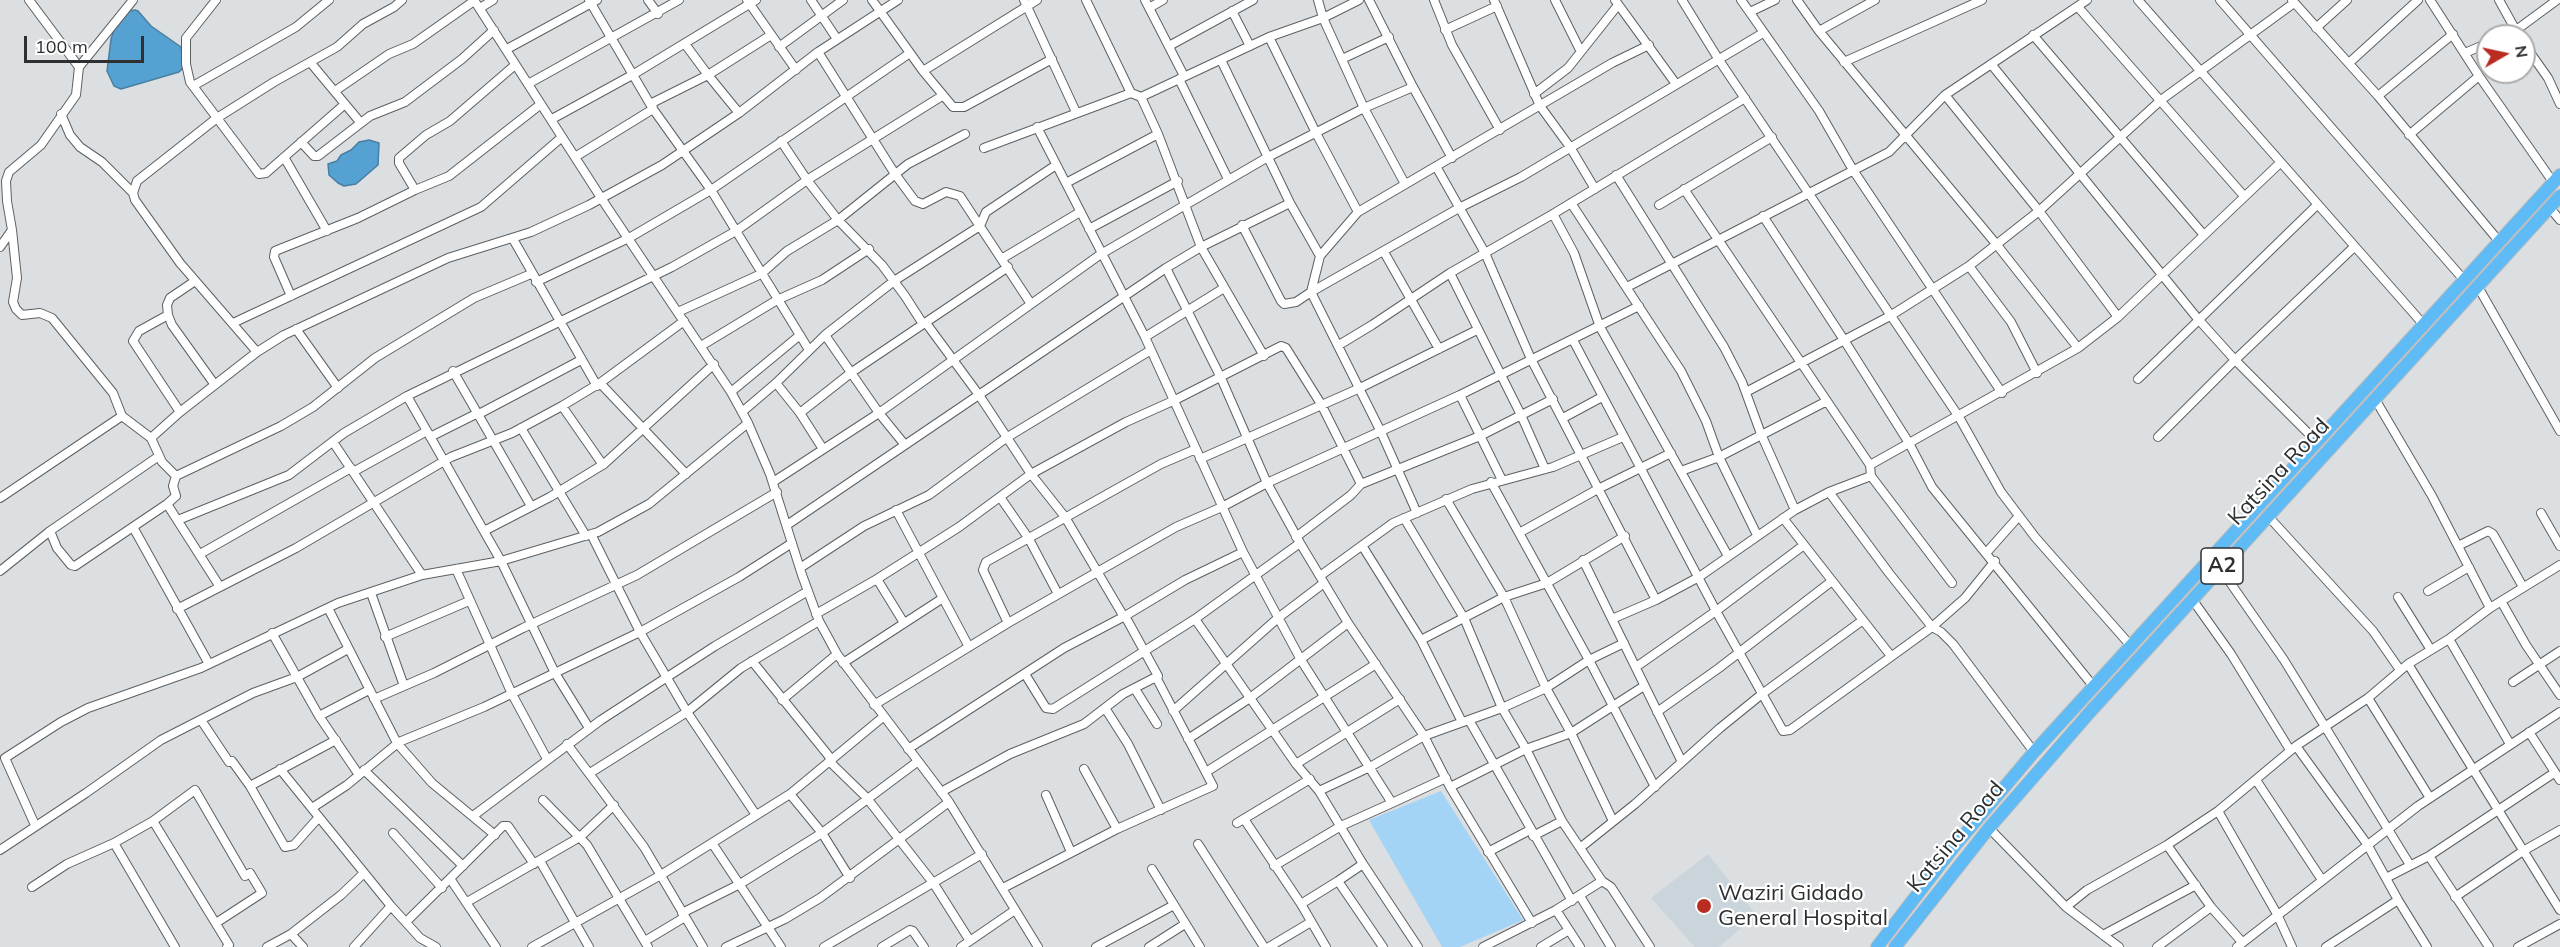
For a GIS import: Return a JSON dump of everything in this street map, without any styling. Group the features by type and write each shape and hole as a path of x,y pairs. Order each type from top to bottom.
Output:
{"highway":[{"name":"A2","path":"2131,646 2424,325 2498,240 2557,178"},
{"name":"Katsina Road","path":"1895,947 1989,828 2090,712 2476,285 2560,196"},
{"name":"Katsina Road","path":"1877,947 1953,848 2034,752 2131,646"}],"street":[{"path":"29,0 79,67"},
{"path":"133,0 79,67 76,95 36,151 9,172 6,181 7,201 17,278 13,302 22,315 40,313 52,318 113,393 122,416 151,438 159,456 176,476"},
{"path":"216,0 186,38 186,64 193,86 259,174 266,173 345,104"},
{"path":"193,86 296,27 329,0"},
{"path":"133,193 136,182 217,118 337,47 363,24 402,0"},
{"path":"335,92 389,54 413,44 476,3 494,0"},
{"path":"648,0 658,14"},
{"path":"528,84 658,14 679,0"},
{"path":"811,0 837,39"},
{"path":"779,47 843,0"},
{"path":"872,0 923,71 953,107 964,107 1052,59"},
{"path":"151,438 180,412 257,352 296,329 448,258 513,239 601,198 684,151 818,52 898,0"},
{"path":"923,71 1025,2 1037,0"},
{"path":"1086,0 1131,93"},
{"path":"1163,0 1147,4 1169,46 1228,179"},
{"path":"1169,46 1253,0"},
{"path":"1318,0 1323,18 1364,108 1405,184"},
{"path":"1141,97 1269,37 1323,18 1359,0"},
{"path":"1434,0 1445,30 1500,130"},
{"path":"1555,0 1580,50"},
{"path":"1682,0 1719,60 1959,417 2001,492 2131,646"},
{"path":"1741,0 1819,111 1853,170 2002,393"},
{"path":"1750,12 1775,0"},
{"path":"1797,0 1844,62 1997,245 2078,348"},
{"path":"1819,31 1875,0"},
{"path":"1844,62 1982,0"},
{"path":"1627,287 1672,266 1763,216 1889,152 1945,95 2087,0"},
{"path":"2138,0 2424,325"},
{"path":"2220,0 2248,35 2464,280"},
{"path":"2316,28 2346,0"},
{"path":"2349,63 2418,0"},
{"path":"2430,0 2476,71"},
{"path":"2499,0 2512,24"},
{"path":"2528,24 2557,0"},
{"path":"507,49 593,1 653,109 711,190 809,350"},
{"path":"552,119 685,44 751,1 771,35 796,70"},
{"path":"1374,1 1413,87 1452,158"},
{"path":"1746,392 1890,316 1969,267 2039,211 2161,100 2292,1 2378,96 2498,240"},
{"path":"1025,2 1076,112"},
{"path":"1534,94 1557,79 1568,68 1617,2 1676,84"},
{"path":"476,3 601,198 731,392 748,423 774,482 817,617 837,654 949,802 1038,947"},
{"path":"1445,30 1496,3 1540,106 1570,147 1594,189"},
{"path":"2078,7 2244,196"},
{"path":"1232,11 1250,46"},
{"path":"301,142 314,156 318,156 370,116 405,102 462,59 494,30"},
{"path":"1242,225 1281,301 1284,304 1296,302 1460,208 1521,177 1763,33"},
{"path":"2378,96 2453,34"},
{"path":"653,109 652,103 708,75 771,35"},
{"path":"2033,35 2203,234"},
{"path":"1269,37 1358,212"},
{"path":"1342,59 1389,38"},
{"path":"685,44 738,113"},
{"path":"1417,513 1360,388 1311,292 1320,256 1358,212 1437,168 1612,63 1649,45"},
{"path":"2465,53 2476,48"},
{"path":"818,52 895,174 920,204 946,192 960,196 1003,258 1031,304"},
{"path":"50,531 57,548 71,565 75,566 176,496 173,486 176,476 281,426 313,407 375,358 474,298 534,278 628,238 711,190 910,53"},
{"path":"1221,60 1290,203 1320,256"},
{"path":"2536,61 2548,78 2560,104"},
{"path":"310,62 360,123"},
{"path":"1991,64 2199,319 2235,360 2317,442"},
{"path":"415,190 399,163 399,158 426,135 450,121 515,65"},
{"path":"2409,135 2476,79"},
{"path":"2485,84 2557,178"},
{"path":"774,482 879,413 952,358 1101,254 1268,157 1364,108 1413,87"},
{"path":"984,148 1131,93 1141,97 1178,181 1202,247 1264,356"},
{"path":"1945,95 2039,211 2118,317"},
{"path":"178,520 289,475 333,442 407,396 653,277 736,231 807,180 942,96"},
{"path":"1339,345 1450,273 1553,214 1745,98"},
{"path":"291,296 274,254 449,176 466,165 481,150 541,104"},
{"path":"575,157 653,109"},
{"path":"61,114 70,135 80,147 102,162 133,193 158,234 195,281 257,352"},
{"path":"1037,127 1145,337 1243,552 1301,660 1392,803"},
{"path":"678,312 761,274 787,251 837,220 895,174 919,158 965,134"},
{"path":"1066,183 1158,134"},
{"path":"232,323 481,207 562,137"},
{"path":"1659,205 1772,137"},
{"path":"781,141 837,220 869,249 924,324 980,394 1006,438 1065,517 1158,676 1156,677 1213,786 1117,829 1003,888"},
{"path":"284,157 327,231"},
{"path":"1870,465 2002,393 2078,348 2118,317 2280,163"},
{"path":"742,412 776,383 825,335 894,281 980,226 986,212 1056,165"},
{"path":"1437,168 1485,253 1531,359 1656,600"},
{"path":"1616,175 1724,347 1746,392 1761,434 1795,510"},
{"path":"1089,229 1178,181"},
{"path":"1684,189 1870,465 1871,476 1952,583"},
{"path":"786,525 1166,268 1242,225 1290,203"},
{"path":"1571,203 1627,287 1693,394 1719,457 1757,535"},
{"path":"2138,379 2317,205"},
{"path":"2550,208 2560,220"},
{"path":"1003,258 1080,212"},
{"path":"1553,214 1574,253 1600,327 1728,556"},
{"path":"1763,216 1909,443 1932,487 1995,561 2094,687"},
{"path":"0,248 12,230"},
{"path":"513,239 581,360 598,384 687,474"},
{"path":"2158,437 2354,247"},
{"path":"701,346 777,300 822,280 869,249"},
{"path":"1384,252 1439,349"},
{"path":"800,413 852,372 1008,267"},
{"path":"1969,267 2011,322 2037,373"},
{"path":"1166,268 1221,378 1267,483 1298,540 1348,623 1424,736 1450,787 1532,923"},
{"path":"1450,273 1521,415 1545,469"},
{"path":"195,281 170,298 168,315 172,325 215,385"},
{"path":"2476,285 2560,432"},
{"path":"1145,337 1224,288"},
{"path":"874,705 1008,623 1176,528 1267,483 1460,395 1639,306"},
{"path":"168,315 140,331 133,341 180,412"},
{"path":"177,609 296,548 442,462 521,428 562,406 598,384 684,321"},
{"path":"296,329 338,388"},
{"path":"1200,459 1360,388 1477,330"},
{"path":"731,392 800,335"},
{"path":"825,335 879,413 905,445"},
{"path":"1573,340 1639,469 1716,611 1740,651 1780,728 1786,732 1932,627 1965,598 1995,561"},
{"path":"590,773 687,712 752,661 959,527 1031,474 1126,422 1284,346 1321,404 1361,484"},
{"path":"800,568 864,526 929,495 954,479 1006,438 1151,350"},
{"path":"200,555 352,470 477,414 581,360"},
{"path":"484,531 560,491 603,465 714,364"},
{"path":"453,372 531,506"},
{"path":"776,383 800,413 823,449"},
{"path":"1460,395 1502,480"},
{"path":"407,396 442,462 501,561 555,673 589,728"},
{"path":"1563,418 1602,397"},
{"path":"1025,674 1046,708 1051,709 1195,619 1256,576 1361,484 1480,436 1553,399"},
{"path":"2375,399 2432,496 2490,608"},
{"path":"1681,471 1719,457 1827,401"},
{"path":"562,406 603,465"},
{"path":"0,498 122,416"},
{"path":"35,825 5,758 52,728 88,708 209,664 328,608 422,575 501,561 588,535 626,519 649,504 748,423"},
{"path":"521,428 588,535 640,632 687,712 756,815"},
{"path":"1173,711 1225,663 1383,530 1446,499 1491,482 1545,469 1623,437"},
{"path":"333,442 422,575"},
{"path":"1008,623 982,567 986,562 1161,464 1196,449"},
{"path":"1519,533 1598,489 1671,453"},
{"path":"0,571 50,531 159,456"},
{"path":"1612,619 1656,600 1699,577 1795,510 1829,492 1871,476"},
{"path":"1491,482 1589,660 1655,787"},
{"path":"374,699 649,569 777,492"},
{"path":"1829,492 1932,627 1953,644 2034,752"},
{"path":"1000,497 1029,539 1058,594"},
{"path":"1446,499 1504,597 1546,688 1571,733 1613,821"},
{"path":"167,504 220,587"},
{"path":"896,510 969,648"},
{"path":"2541,513 2560,546"},
{"path":"2268,515 2373,631 2400,670"},
{"path":"1987,552 2019,516"},
{"path":"1404,518 1464,618 1503,708 1562,821 1602,881 1611,887 1650,947"},
{"path":"1783,518 1891,656"},
{"path":"133,527 209,664"},
{"path":"2458,546 2488,531 2493,534 2523,587"},
{"path":"1421,640 1504,597 1547,583 1624,536"},
{"path":"312,808 347,785 397,743 512,694 640,632 738,577 792,543"},
{"path":"1636,667 1804,545"},
{"path":"1363,547 1421,640 1465,721 1494,765 1531,833 1611,947"},
{"path":"908,749 1064,648 1185,580 1243,552"},
{"path":"1583,560 1682,762"},
{"path":"2066,907 2087,890 2167,845 2218,811 2293,748 2325,724 2368,698 2408,664 2449,639 2490,608 2560,565"},
{"path":"2428,591 2469,567"},
{"path":"2220,568 2259,622 2325,724 2410,865"},
{"path":"456,569 512,694 547,759"},
{"path":"878,579 904,623"},
{"path":"1657,712 1832,581"},
{"path":"473,816 589,728 718,644 808,591"},
{"path":"370,593 404,686"},
{"path":"2398,597 2431,650"},
{"path":"843,663 944,598"},
{"path":"2192,599 2293,748 2367,844 2425,946"},
{"path":"385,637 469,601"},
{"path":"2501,601 2539,665 2560,695"},
{"path":"328,608 397,743 432,783 495,835"},
{"path":"1195,619 1296,764 1319,791 1363,864 1418,947"},
{"path":"1580,848 1655,787 1762,694 1863,620"},
{"path":"1188,739 1250,698 1348,623"},
{"path":"272,633 320,716 362,772 463,866"},
{"path":"2449,639 2510,744"},
{"path":"1319,791 1424,736 1503,708 1546,688 1589,660 1624,643"},
{"path":"0,850 35,825 86,794 160,740 253,693 297,677 348,649"},
{"path":"2513,682 2560,651"},
{"path":"782,700 837,654"},
{"path":"752,661 831,760 866,797 934,884 970,941"},
{"path":"1206,772 1376,664"},
{"path":"2408,664 2472,771 2560,909"},
{"path":"941,792 1010,754 1070,732 1123,694 1156,677"},
{"path":"1450,787 1526,749 1571,733 1644,686"},
{"path":"1135,689 1157,724"},
{"path":"320,716 369,690"},
{"path":"2368,698 2430,798"},
{"path":"1296,764 1400,699"},
{"path":"1105,708 1128,744 1161,810"},
{"path":"2167,845 2239,945 2367,844 2430,798 2560,712"},
{"path":"532,947 661,875 790,794 883,717"},
{"path":"201,720 250,786 285,847 294,845 319,817"},
{"path":"2529,732 2560,780"},
{"path":"250,786 336,740"},
{"path":"567,744 614,805 661,875 703,947"},
{"path":"543,800 580,837 646,944 683,915 740,884 822,833 866,797 917,762"},
{"path":"1084,769 1117,829"},
{"path":"280,770 391,906 420,938 431,946"},
{"path":"2386,878 2429,856 2554,772"},
{"path":"1274,866 1341,826 1446,778"},
{"path":"1310,779 1240,821 1301,904 1326,947"},
{"path":"2256,780 2322,880"},
{"path":"32,887 67,864 114,843 153,821 195,790 245,876 250,873 262,893 216,923"},
{"path":"790,794 822,833 850,878"},
{"path":"1046,795 1071,852"},
{"path":"726,947 794,913 850,878 949,802"},
{"path":"467,902 580,837 614,805"},
{"path":"2218,811 2277,914 2292,947"},
{"path":"153,821 229,946"},
{"path":"1488,852 1562,821"},
{"path":"406,922 451,880 503,826 508,826 537,862 589,947"},
{"path":"1989,828 2066,907 2119,947"},
{"path":"2456,897 2523,851 2560,830"},
{"path":"393,833 442,888"},
{"path":"114,843 175,947"},
{"path":"712,843 781,947"},
{"path":"1198,844 1264,947"},
{"path":"824,947 982,854"},
{"path":"2429,856 2489,947"},
{"path":"1301,904 1363,864"},
{"path":"1152,868 1200,947"},
{"path":"267,947 291,933 341,896 364,873"},
{"path":"451,880 496,947"},
{"path":"1338,881 1383,947"},
{"path":"1483,947 1576,899 1602,881"},
{"path":"2103,935 2196,885"},
{"path":"2326,947 2398,900"},
{"path":"359,945 391,906"},
{"path":"1100,946 1174,906"},
{"path":"2157,947 2211,907"},
{"path":"961,947 1015,910"},
{"path":"1556,910 1580,947"},
{"path":"1269,947 1311,922"},
{"path":"1149,947 1185,924"},
{"path":"2518,947 2560,924"},
{"path":"882,947 910,930 924,947"},
{"path":"1541,947 1569,930"},
{"path":"291,933 303,947"}],"shaded area":[{"path":"135,10 151,26 181,47 184,67 179,72 121,89 114,86 107,71 111,39 116,24 128,11"},
{"path":"369,140 379,143 378,165 356,184 344,186 329,175 328,164 337,161 341,155 351,150 359,142"},
{"path":"1441,791 1523,920 1460,947 1442,947 1369,820"},
{"name":"Waziri Gidado General Hospital","path":"1708,854 1755,913 1754,917 1719,947 1695,947 1651,898"}],"place":[{"name":"Waziri Gidado General Hospital","path":"1704,906"}]}
